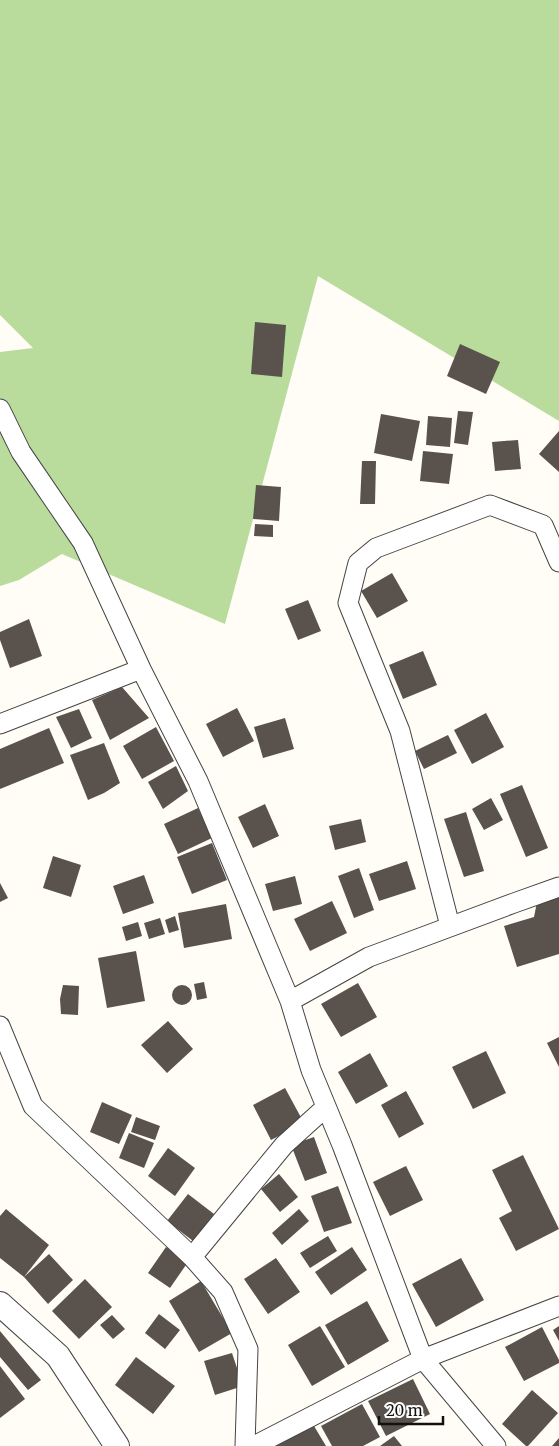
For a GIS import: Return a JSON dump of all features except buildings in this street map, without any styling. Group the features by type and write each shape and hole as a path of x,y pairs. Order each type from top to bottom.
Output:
{"street":[{"path":"0,409 20,452 83,543 140,669 198,781 290,1001 310,1070 342,1145 423,1359 496,1446"},
{"path":"450,926 400,731 348,603 358,563 376,548 490,505 543,525 559,562"},
{"path":"0,724 140,669"},
{"path":"290,1001 369,958 450,926 559,887"},
{"path":"0,1026 33,1106 192,1258 223,1292 248,1348 245,1446"},
{"path":"192,1258 284,1145 326,1107"},
{"path":"0,1304 58,1356 117,1446"},
{"path":"254,1446 423,1359 559,1306"}],"green space":[{"path":"0,0 559,0 559,421 318,276 225,624 62,554 19,580 0,586 0,352 33,348 0,315"}]}
